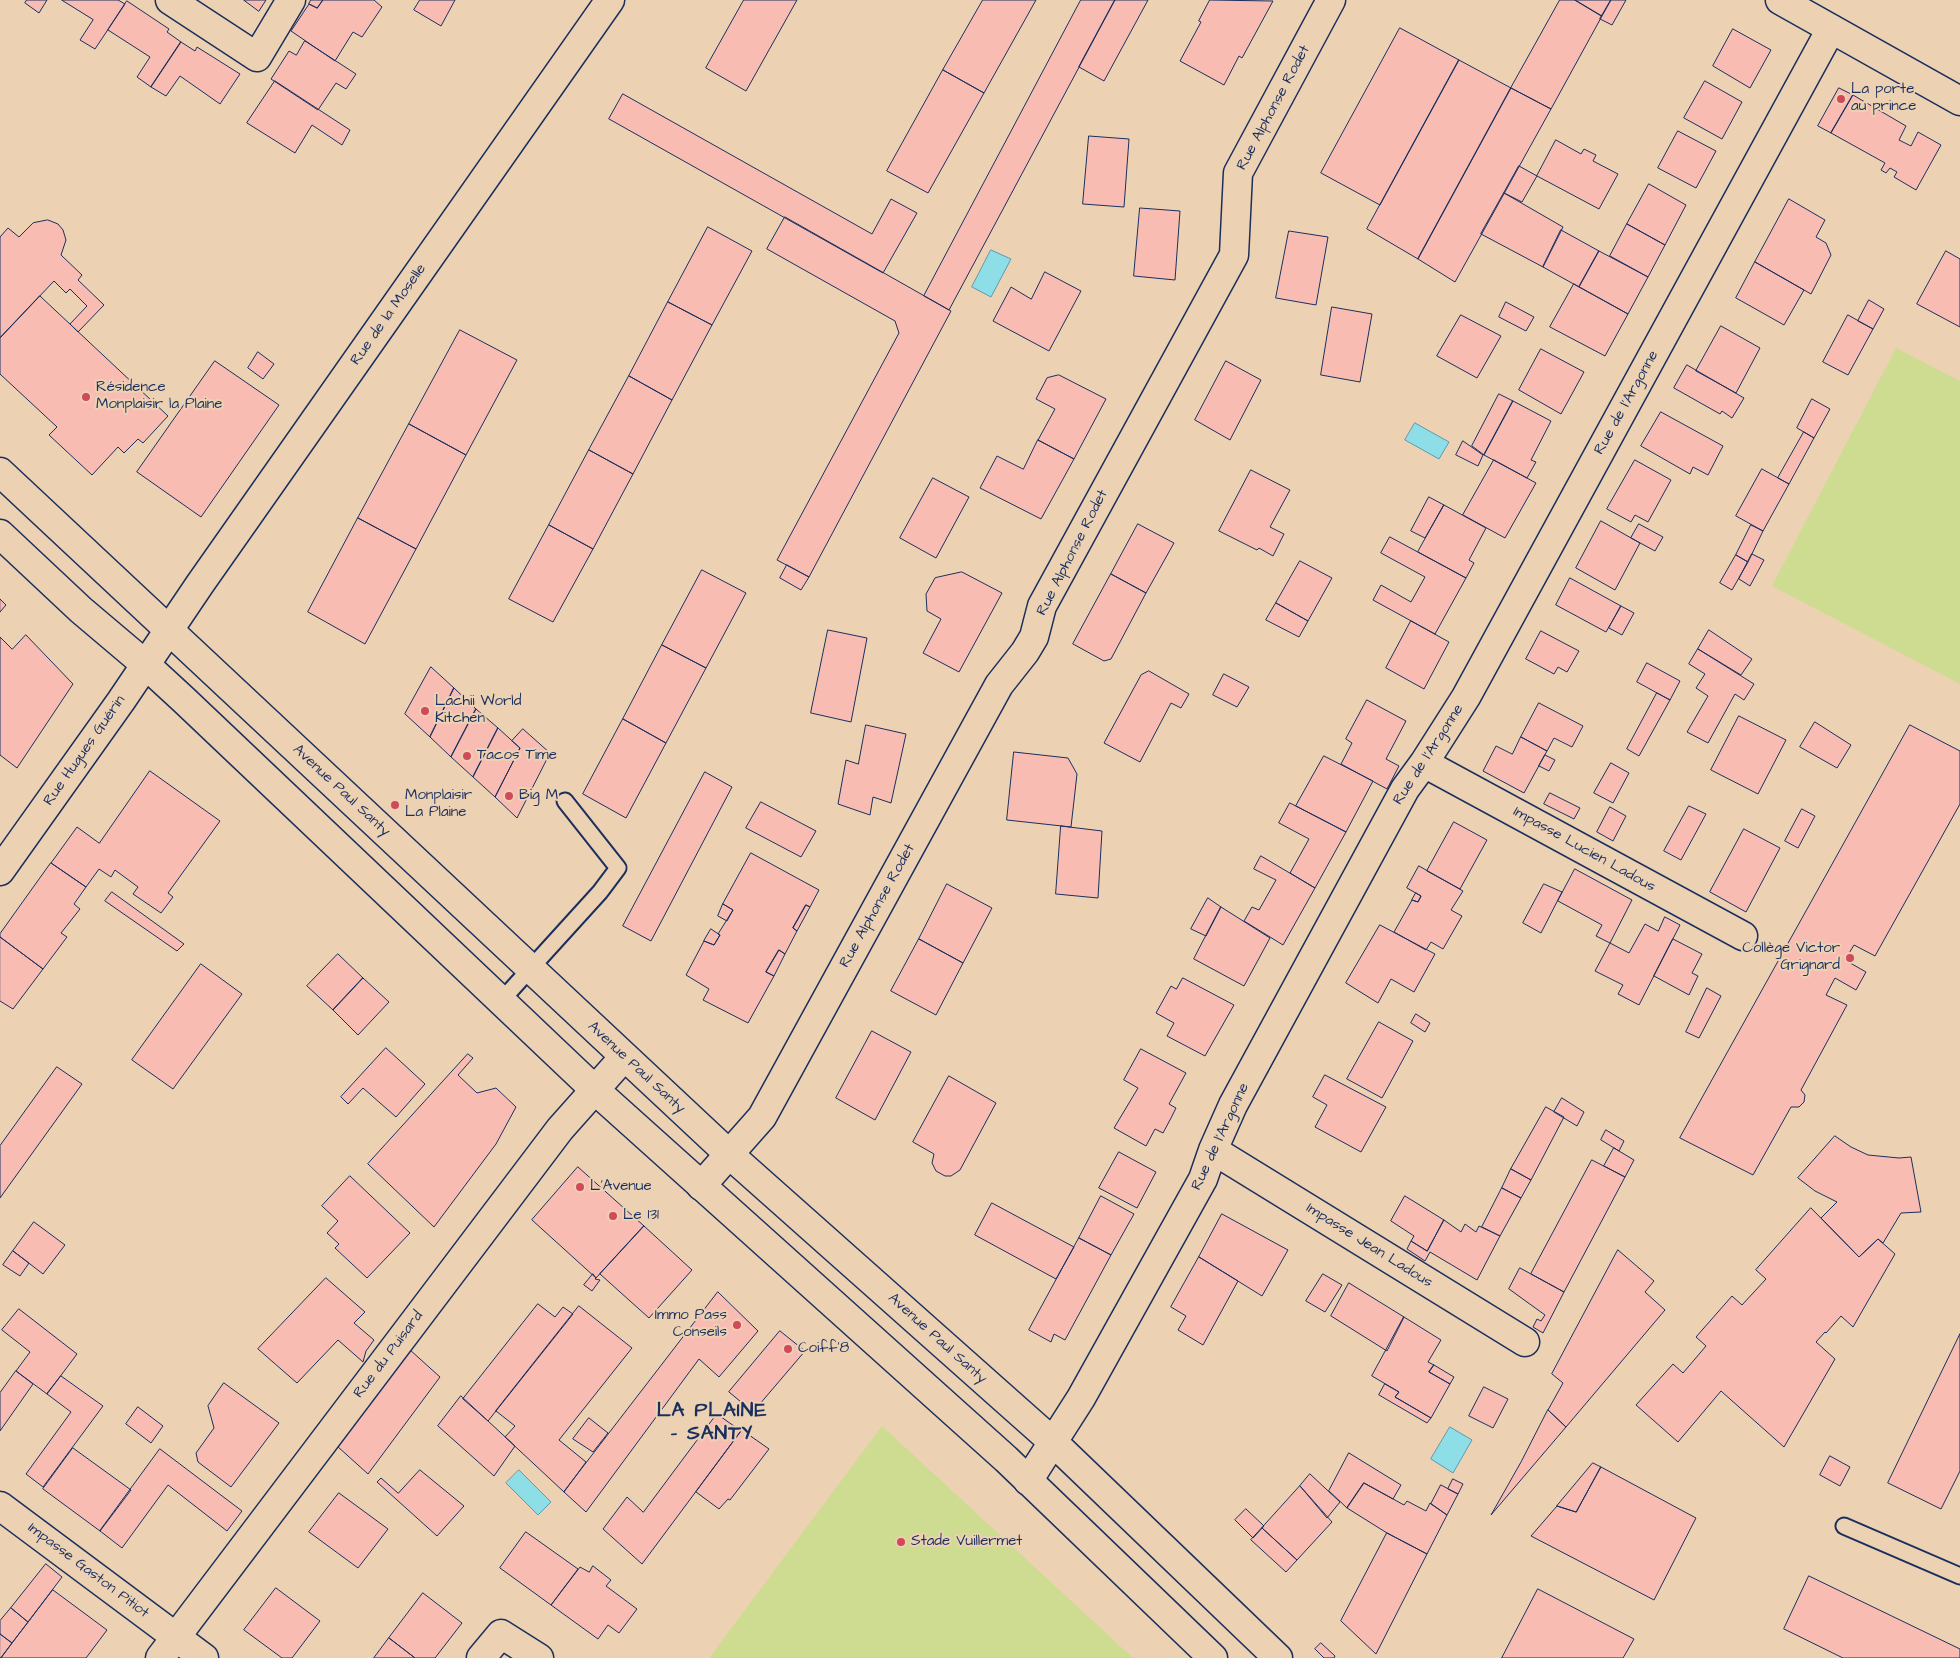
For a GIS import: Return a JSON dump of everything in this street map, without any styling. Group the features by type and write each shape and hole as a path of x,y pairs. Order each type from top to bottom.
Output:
{"street":[{"path":"170,0 257,57 291,0"},
{"name":"Rue de la Moselle","path":"169,630 610,0"},
{"name":"Rue Alphonse Rodet","path":"701,1186 762,1117 999,685 1025,652 1034,637 1042,606 1234,255 1238,173 1331,0"},
{"path":"1780,0 1960,101"},
{"name":"Rue de l'Argonne","path":"1028,1481 1081,1398 1203,1179 1213,1150 1233,1105 1390,815 1466,697 1831,29"},
{"name":"Avenue Paul Santy","path":"0,472 730,1155 1053,1442 1278,1658"},
{"path":"0,534 81,610 146,665 595,1090 999,1452 1213,1658"},
{"name":"Rue Hugues Guérin","path":"0,871 169,630"},
{"name":"Impasse Lucien Ladous","path":"1424,763 1743,936"},
{"name":"Rue du Puisard","path":"160,1658 560,1129 624,1057"},
{"name":"Impasse Jean Ladous","path":"1213,1150 1525,1342"},
{"name":"Impasse Gaston Pitiot","path":"0,1506 204,1658"},
{"path":"481,1658 501,1634 539,1658"}],"lane":[{"path":"501,1001 600,892 618,868 565,802"},
{"path":"1844,1526 1960,1576"}],"green space":[{"path":"1896,348 1960,381 1960,684 1772,586"},
{"name":"Stade Vuillermet","path":"882,1426 1133,1658 709,1658"}],"water":[{"path":"991,250 1011,259 991,297 972,287"},
{"path":"1415,423 1449,442 1439,459 1405,440"},
{"path":"1450,1427 1472,1440 1453,1473 1431,1459"},
{"path":"519,1470 551,1502 538,1515 506,1483"}],"building":[{"path":"27,0 47,0 39,13 25,3"},
{"path":"62,0 118,0 125,4 95,49 80,40 93,20"},
{"path":"244,0 266,0 259,11"},
{"path":"311,0 323,0 317,8 309,4"},
{"path":"323,0 374,0 382,7 362,37 353,32 335,61 291,31 309,4 317,8"},
{"path":"420,0 455,0 441,26 414,10"},
{"path":"744,0 797,0 746,91 706,68"},
{"path":"983,0 1036,0 984,93 943,70"},
{"path":"1081,0 1115,0 949,310 924,296"},
{"path":"1115,0 1148,0 1104,81 1079,67"},
{"path":"1210,0 1273,1 1242,58 1239,56 1224,85 1180,61 1201,22 1199,21"},
{"path":"1560,0 1575,0 1602,16 1551,109 1511,88"},
{"path":"1575,0 1611,0 1602,16"},
{"path":"1611,0 1626,0 1612,25 1600,19"},
{"path":"127,1 169,29 167,32 181,42 151,87 137,77 150,57 108,30"},
{"path":"1400,28 1459,60 1380,205 1321,173"},
{"path":"1733,29 1771,50 1750,88 1713,66"},
{"path":"305,41 356,74 346,89 336,83 318,110 271,79 289,51 296,55"},
{"path":"181,42 195,51 197,47 240,74 220,104 180,76 166,96 151,87"},
{"path":"1459,60 1511,88 1418,259 1367,229"},
{"path":"943,70 984,93 928,193 887,171"},
{"path":"275,81 350,130 342,145 312,125 295,153 247,123"},
{"path":"1705,81 1742,102 1722,139 1684,118"},
{"path":"1511,88 1551,109 1455,282 1418,259"},
{"path":"1839,88 1853,95 1831,133 1818,126"},
{"path":"623,94 872,234 891,199 917,213 883,273 609,119"},
{"path":"1853,95 1906,126 1899,140 1911,146 1918,132 1941,145 1916,190 1894,177 1897,172 1890,168 1886,173 1881,170 1885,163 1831,133"},
{"path":"1678,131 1716,151 1696,188 1658,168"},
{"path":"1089,136 1129,139 1124,207 1083,204"},
{"path":"1556,140 1581,154 1584,149 1596,155 1593,161 1618,174 1599,209 1537,176"},
{"path":"1519,166 1537,176 1522,202 1504,193"},
{"path":"1649,184 1686,205 1665,245 1627,224"},
{"path":"1504,193 1563,227 1543,267 1481,234"},
{"path":"1789,199 1825,220 1816,237 1826,243 1831,255 1811,294 1755,262"},
{"path":"1140,208 1180,211 1175,280 1134,276"},
{"path":"785,217 951,311 809,577 777,560 899,333 895,321 767,249"},
{"path":"48,220 58,224 63,230 66,240 61,255 82,275 78,280 104,305 78,332 70,324 87,306 70,289 66,293 54,281 0,338 0,237 8,228 19,237 33,223"},
{"path":"1627,224 1665,245 1648,277 1610,256"},
{"path":"708,227 752,251 712,325 668,302"},
{"path":"1561,230 1599,251 1579,287 1543,267"},
{"path":"1289,231 1328,237 1316,305 1276,298"},
{"path":"1599,251 1648,277 1628,314 1579,287"},
{"path":"1946,251 1960,259 1960,327 1917,304"},
{"path":"1755,262 1804,290 1784,325 1736,298"},
{"path":"1045,272 1081,291 1049,351 993,321 1011,287 1031,299"},
{"path":"1574,284 1628,314 1605,356 1550,327"},
{"name":"Résidence Monplaisir la Plaine","path":"40,296 168,416 143,443 138,439 124,453 118,447 92,475 49,435 57,427 0,374 0,338"},
{"path":"1869,300 1884,309 1873,329 1858,321"},
{"path":"668,302 712,325 672,400 629,376"},
{"path":"1506,302 1534,317 1526,331 1499,317"},
{"path":"1332,307 1372,314 1360,382 1321,375"},
{"path":"1461,315 1501,336 1477,378 1437,356"},
{"path":"1848,315 1873,329 1848,375 1823,362"},
{"path":"1721,326 1760,348 1736,393 1696,371"},
{"path":"460,330 517,360 466,455 409,424"},
{"path":"1541,349 1584,372 1561,414 1519,390"},
{"path":"258,352 274,364 263,379 248,368"},
{"path":"215,361 279,405 201,517 137,472"},
{"path":"1226,361 1261,380 1230,440 1195,420"},
{"path":"1687,365 1744,398 1732,418 1722,411 1720,414 1674,388"},
{"path":"1059,375 1106,399 1074,459 1038,440 1055,409 1036,399 1047,378"},
{"path":"629,376 672,400 633,474 589,450"},
{"path":"1499,394 1513,401 1484,455 1472,446"},
{"path":"1812,399 1830,409 1814,438 1797,428"},
{"path":"1513,401 1551,421 1531,460 1536,462 1527,478 1484,455"},
{"path":"1661,412 1723,446 1708,475 1693,467 1690,474 1641,446"},
{"path":"409,424 466,455 416,549 358,518"},
{"path":"1804,432 1814,438 1789,484 1778,478"},
{"path":"1038,440 1074,459 1041,519 980,488 997,456 1023,469"},
{"path":"1463,441 1483,455 1478,466 1456,455"},
{"path":"589,450 633,474 593,549 549,525"},
{"path":"1494,460 1536,483 1505,538 1463,515"},
{"path":"1635,460 1671,480 1648,522 1635,515 1631,522 1607,509"},
{"path":"1762,469 1789,484 1763,531 1736,516"},
{"path":"1251,470 1290,490 1270,527 1284,534 1273,556 1219,531"},
{"path":"933,478 969,497 936,558 900,538"},
{"path":"1429,497 1444,505 1425,538 1411,531"},
{"path":"1444,505 1486,528 1469,560 1474,563 1466,578 1418,552"},
{"path":"358,518 416,549 365,644 308,612"},
{"path":"1601,521 1640,543 1615,590 1576,568"},
{"path":"1138,524 1174,543 1146,593 1111,574"},
{"path":"1639,524 1663,537 1655,551 1631,538"},
{"path":"549,525 593,549 553,622 509,599"},
{"path":"1751,525 1763,531 1748,562 1736,555"},
{"path":"1390,537 1466,578 1435,634 1373,600 1381,585 1411,602 1425,577 1381,553"},
{"path":"1752,554 1764,560 1750,586 1739,579"},
{"path":"1736,555 1748,562 1732,590 1720,583"},
{"path":"1300,561 1332,578 1308,621 1276,603"},
{"path":"787,565 809,577 801,590 780,578"},
{"path":"702,570 746,593 706,668 662,645"},
{"path":"962,572 1002,593 959,672 923,653 941,619 927,611 926,594 935,578"},
{"path":"1111,574 1146,593 1111,659 1104,661 1073,644"},
{"path":"1570,578 1621,606 1606,632 1556,605"},
{"path":"0,599 6,605 0,612"},
{"path":"1276,603 1308,621 1299,637 1266,620"},
{"path":"1621,606 1634,613 1622,635 1609,628"},
{"path":"1411,621 1449,642 1424,689 1386,668"},
{"path":"828,630 867,638 851,722 811,713"},
{"path":"1709,630 1752,659 1741,675 1698,649"},
{"path":"1541,631 1579,651 1567,672 1558,667 1554,674 1526,659"},
{"path":"26,635 73,684 17,768 0,755 0,637 12,649"},
{"path":"662,645 706,668 666,743 623,719"},
{"path":"1698,649 1754,684 1744,700 1735,694 1708,743 1687,732 1708,696 1696,688 1705,674 1689,664"},
{"path":"1647,663 1680,681 1670,700 1637,682"},
{"path":"431,667 454,688 430,737 405,714"},
{"path":"1149,671 1189,694 1181,708 1171,703 1140,762 1104,743 1141,675"},
{"path":"1224,674 1249,687 1237,707 1213,695"},
{"path":"454,688 476,709 451,757 430,737"},
{"path":"1657,693 1670,700 1639,756 1627,749"},
{"path":"1367,700 1406,721 1386,759 1399,766 1387,789 1341,764 1352,743 1346,739"},
{"path":"1539,703 1583,726 1572,747 1554,738 1547,751 1521,737"},
{"path":"476,709 498,728 473,777 451,757"},
{"path":"1739,716 1786,740 1758,794 1711,770"},
{"path":"623,719 666,743 626,818 583,794"},
{"path":"1815,722 1851,745 1837,768 1800,747"},
{"path":"866,725 906,734 891,803 873,797 870,815 838,804 846,760 858,764"},
{"path":"1910,725 1960,751 1960,804 1875,956 1854,945 1845,960 1866,972 1856,990 1835,978 1826,995 1847,1005 1801,1090 1805,1095 1804,1102 1799,1107 1791,1107 1753,1175 1680,1138"},
{"path":"498,728 520,748 495,797 473,777"},
{"path":"523,729 550,753 517,818 495,797 520,748 512,741"},
{"path":"1521,737 1547,751 1524,793 1483,771 1496,746 1512,754"},
{"path":"1014,752 1068,758 1077,774 1071,827 1007,820"},
{"path":"1545,755 1555,760 1549,771 1539,766"},
{"path":"1324,756 1373,781 1346,832 1296,806"},
{"path":"1611,763 1629,773 1613,803 1594,793"},
{"path":"150,771 220,821 168,893 173,897 161,913 133,894 138,887 115,870 111,877 99,869 86,887 51,863 77,827 99,843"},
{"path":"705,772 732,787 651,941 623,926"},
{"path":"1550,793 1580,808 1574,819 1544,804"},
{"path":"761,802 816,831 801,857 746,828"},
{"path":"1290,803 1346,832 1315,888 1290,873 1309,839 1279,823"},
{"path":"1689,806 1706,814 1681,860 1664,851"},
{"path":"1610,807 1626,816 1613,841 1597,832"},
{"path":"1802,809 1815,816 1798,848 1785,841"},
{"path":"1454,822 1487,840 1460,889 1427,871"},
{"path":"1061,826 1102,831 1098,898 1056,894"},
{"path":"1744,829 1780,848 1746,912 1710,892"},
{"path":"751,853 819,890 810,907 806,905 793,928 797,931 785,954 779,950 766,972 774,976 748,1023 703,1000 709,989 686,975 704,941 714,945 720,935 718,934 733,910 723,904"},
{"path":"1261,856 1315,888 1283,945 1244,921 1252,907 1259,910 1276,880 1254,869"},
{"path":"51,863 86,887 74,904 80,909 61,933 67,937 43,969 0,937 0,934"},
{"path":"1419,866 1463,891 1451,910 1462,916 1443,949 1431,942 1426,950 1394,932 1412,900 1418,902 1421,896 1407,888"},
{"path":"1575,869 1632,900 1610,943 1596,936 1602,925 1558,901"},
{"path":"947,884 992,908 963,963 919,939"},
{"path":"1544,884 1562,892 1541,933 1523,923"},
{"path":"112,892 184,944 177,951 105,901"},
{"path":"1416,893 1421,896 1418,902 1412,900"},
{"path":"1208,898 1221,907 1206,936 1191,929"},
{"path":"723,904 733,910 727,921 718,916"},
{"path":"806,905 810,907 797,931 793,928"},
{"path":"1221,907 1270,938 1244,986 1194,959"},
{"path":"1665,917 1680,925 1639,1005 1618,994 1623,985 1595,971 1610,943 1629,953 1645,924 1658,931"},
{"path":"1380,925 1435,954 1414,992 1391,979 1378,1003 1346,983"},
{"path":"711,929 720,935 714,945 704,941"},
{"path":"0,937 43,969 13,1009 0,1001"},
{"path":"919,939 963,963 936,1015 891,991"},
{"path":"1673,939 1702,954 1692,973 1698,976 1689,995 1654,976"},
{"path":"779,950 785,954 774,976 766,972"},
{"path":"338,954 363,978 333,1010 307,986"},
{"path":"201,964 242,994 173,1089 132,1060"},
{"path":"363,978 389,1002 358,1035 333,1010"},
{"path":"1183,978 1234,1005 1205,1056 1167,1036 1174,1023 1156,1013 1171,986 1176,989"},
{"path":"1707,988 1721,996 1699,1038 1686,1032"},
{"path":"1416,1014 1430,1023 1425,1032 1411,1023"},
{"path":"1379,1022 1413,1041 1382,1098 1347,1079"},
{"path":"872,1031 911,1052 875,1120 836,1098"},
{"path":"386,1048 425,1084 396,1117 363,1088 348,1104 341,1097"},
{"path":"1141,1049 1186,1073 1169,1104 1176,1108 1163,1133 1155,1129 1146,1146 1114,1128 1138,1088 1124,1080"},
{"path":"468,1054 473,1058 458,1075 477,1093 496,1088 516,1107 496,1144 434,1227 368,1164"},
{"path":"57,1067 82,1084 0,1198 0,1146"},
{"path":"1325,1075 1386,1107 1361,1152 1315,1127 1327,1105 1313,1097"},
{"path":"949,1076 996,1103 960,1170 951,1176 945,1176 936,1171 932,1163 934,1154 913,1142"},
{"path":"1562,1098 1584,1112 1577,1126 1554,1112"},
{"path":"1546,1107 1564,1117 1531,1180 1511,1169"},
{"path":"1606,1130 1624,1141 1619,1151 1601,1140"},
{"path":"1835,1136 1851,1147 1868,1155 1899,1158 1911,1157 1921,1212 1901,1213 1883,1243 1878,1239 1859,1257 1821,1218 1837,1202 1815,1191 1798,1178"},
{"path":"1614,1148 1634,1160 1625,1177 1604,1166"},
{"path":"1119,1152 1156,1172 1137,1208 1099,1188"},
{"path":"1592,1160 1625,1177 1564,1292 1531,1274"},
{"path":"578,1167 644,1226 596,1278 532,1220"},
{"path":"1511,1169 1531,1180 1521,1198 1502,1188"},
{"path":"350,1176 410,1233 367,1278 335,1248 339,1244 327,1233 338,1221 322,1206"},
{"path":"1502,1188 1521,1198 1500,1236 1482,1227"},
{"path":"1101,1196 1134,1214 1111,1255 1079,1238"},
{"path":"1405,1196 1444,1220 1427,1251 1411,1241 1414,1236 1391,1221"},
{"path":"992,1203 1074,1247 1056,1279 975,1235"},
{"path":"1811,1208 1859,1257 1878,1239 1895,1254 1853,1327 1841,1316 1816,1342 1835,1359 1784,1447 1721,1391 1678,1442 1636,1405 1673,1364 1683,1373 1706,1346 1696,1337 1732,1296 1742,1305 1766,1279 1756,1270"},
{"path":"1222,1214 1288,1250 1262,1296 1199,1257"},
{"path":"1444,1220 1461,1232 1465,1224 1476,1232 1479,1226 1500,1236 1477,1280 1430,1252 1425,1261 1407,1249 1411,1241 1427,1251"},
{"path":"34,1222 65,1245 43,1274 13,1251"},
{"path":"644,1226 692,1270 649,1318 600,1274"},
{"path":"1079,1238 1111,1255 1065,1340 1054,1334 1051,1342 1029,1330"},
{"path":"1618,1250 1654,1281 1645,1292 1665,1310 1566,1427 1548,1410 1563,1383 1552,1374"},
{"path":"13,1251 29,1263 20,1276 3,1265"},
{"path":"1199,1257 1238,1281 1203,1345 1178,1330 1186,1316 1171,1307"},
{"path":"1520,1268 1564,1292 1543,1333 1533,1327 1537,1319 1541,1321 1545,1315 1509,1289"},
{"path":"593,1274 595,1279 600,1280 592,1291 584,1285"},
{"path":"1323,1274 1342,1285 1325,1312 1306,1301"},
{"path":"326,1278 365,1312 354,1323 374,1340 366,1351 363,1362 338,1340 297,1383 258,1349"},
{"path":"1349,1283 1404,1317 1387,1351 1331,1316"},
{"path":"718,1292 758,1331 719,1377 699,1359 586,1512 564,1492"},
{"path":"538,1304 555,1317 563,1307 573,1314 488,1421 463,1399"},
{"path":"579,1306 632,1348 559,1440 586,1462 564,1492 505,1437 515,1426 496,1411"},
{"path":"19,1309 77,1354 47,1394 16,1371 30,1352 2,1330"},
{"path":"1404,1317 1441,1340 1428,1362 1434,1365 1429,1372 1450,1384 1431,1418 1395,1397 1399,1392 1372,1376"},
{"path":"780,1331 805,1351 753,1412 729,1392"},
{"path":"1960,1334 1960,1471 1941,1509 1888,1483"},
{"path":"409,1349 440,1377 368,1474 337,1446"},
{"path":"1434,1365 1454,1377 1450,1384 1429,1372"},
{"path":"16,1371 33,1384 0,1431 0,1393"},
{"path":"61,1376 103,1406 43,1487 26,1474 71,1412 47,1394"},
{"path":"224,1383 279,1423 231,1487 198,1462 196,1453 214,1428 208,1406"},
{"path":"1385,1384 1399,1392 1395,1397 1431,1418 1427,1423 1379,1395"},
{"path":"1484,1387 1508,1399 1493,1428 1469,1416"},
{"path":"461,1396 515,1446 494,1476 438,1426"},
{"path":"138,1407 163,1426 151,1443 126,1424"},
{"path":"1548,1410 1566,1427 1491,1515 1521,1462"},
{"path":"717,1414 741,1431 642,1564 603,1529 627,1497 643,1512"},
{"path":"589,1418 608,1433 593,1452 573,1439"},
{"path":"742,1430 769,1449 730,1500 728,1499 719,1509 696,1492"},
{"path":"73,1448 131,1490 100,1531 43,1489"},
{"path":"160,1449 242,1511 227,1531 168,1485 122,1548 100,1531"},
{"path":"1349,1453 1401,1485 1393,1499 1364,1483 1347,1508 1329,1491"},
{"path":"1830,1456 1850,1467 1840,1486 1820,1475"},
{"path":"1593,1463 1601,1467 1576,1512 1557,1506"},
{"path":"1601,1467 1696,1518 1654,1600 1531,1536 1557,1506 1576,1512"},
{"path":"420,1470 464,1506 437,1536 377,1482 381,1478 398,1493"},
{"path":"1310,1474 1340,1502 1327,1518 1300,1486"},
{"path":"1453,1479 1463,1484 1458,1494 1448,1489"},
{"path":"1364,1483 1404,1505 1407,1501 1426,1511 1430,1503 1447,1515 1427,1554 1387,1533 1347,1508"},
{"path":"1441,1485 1458,1494 1447,1515 1431,1504"},
{"path":"1300,1486 1332,1522 1297,1560 1262,1528"},
{"path":"339,1493 388,1529 358,1568 309,1532"},
{"path":"1246,1509 1264,1526 1253,1538 1235,1520"},
{"path":"1262,1528 1297,1560 1286,1572 1251,1540"},
{"path":"526,1532 578,1569 551,1605 500,1568"},
{"path":"1387,1533 1427,1554 1376,1654 1341,1621"},
{"path":"46,1564 62,1577 28,1622 11,1608"},
{"path":"593,1566 611,1580 606,1586 637,1609 619,1633 608,1625 598,1639 551,1605 580,1567 589,1572"},
{"path":"1809,1576 1960,1649 1960,1658 1843,1658 1784,1629"},
{"path":"276,1588 320,1621 292,1658 282,1658 244,1630"},
{"path":"1538,1589 1634,1639 1623,1658 1502,1658"},
{"path":"53,1590 107,1630 86,1658 1,1658"},
{"path":"423,1593 462,1623 435,1658 415,1658 389,1638"},
{"path":"11,1608 28,1622 12,1643 0,1634 0,1621"},
{"path":"0,1634 12,1643 1,1658 0,1658"},
{"path":"389,1638 415,1658 374,1658"},
{"path":"1321,1643 1335,1656 1334,1658 1324,1658 1315,1649"}],"place":[{"name":"La porte au prince","path":"1841,99"},
{"name":"Résidence Monplaisir la Plaine","path":"86,397"},
{"name":"Lachii World Kitchen","path":"425,711"},
{"name":"Tacos Time","path":"467,756"},
{"name":"Big M","path":"509,796"},
{"name":"Monplaisir La Plaine","path":"395,805"},
{"name":"Collège Victor Grignard","path":"1850,958"},
{"name":"L'Avenue","path":"580,1187"},
{"name":"Le 131","path":"613,1216"},
{"name":"Immo Pass Conseils","path":"737,1325"},
{"name":"Coiff'8","path":"788,1349"},
{"name":"Stade Vuillermet","path":"901,1542"}],"district":[{"name":"LA PLAINE - SANTY","path":"712,1424"}]}
